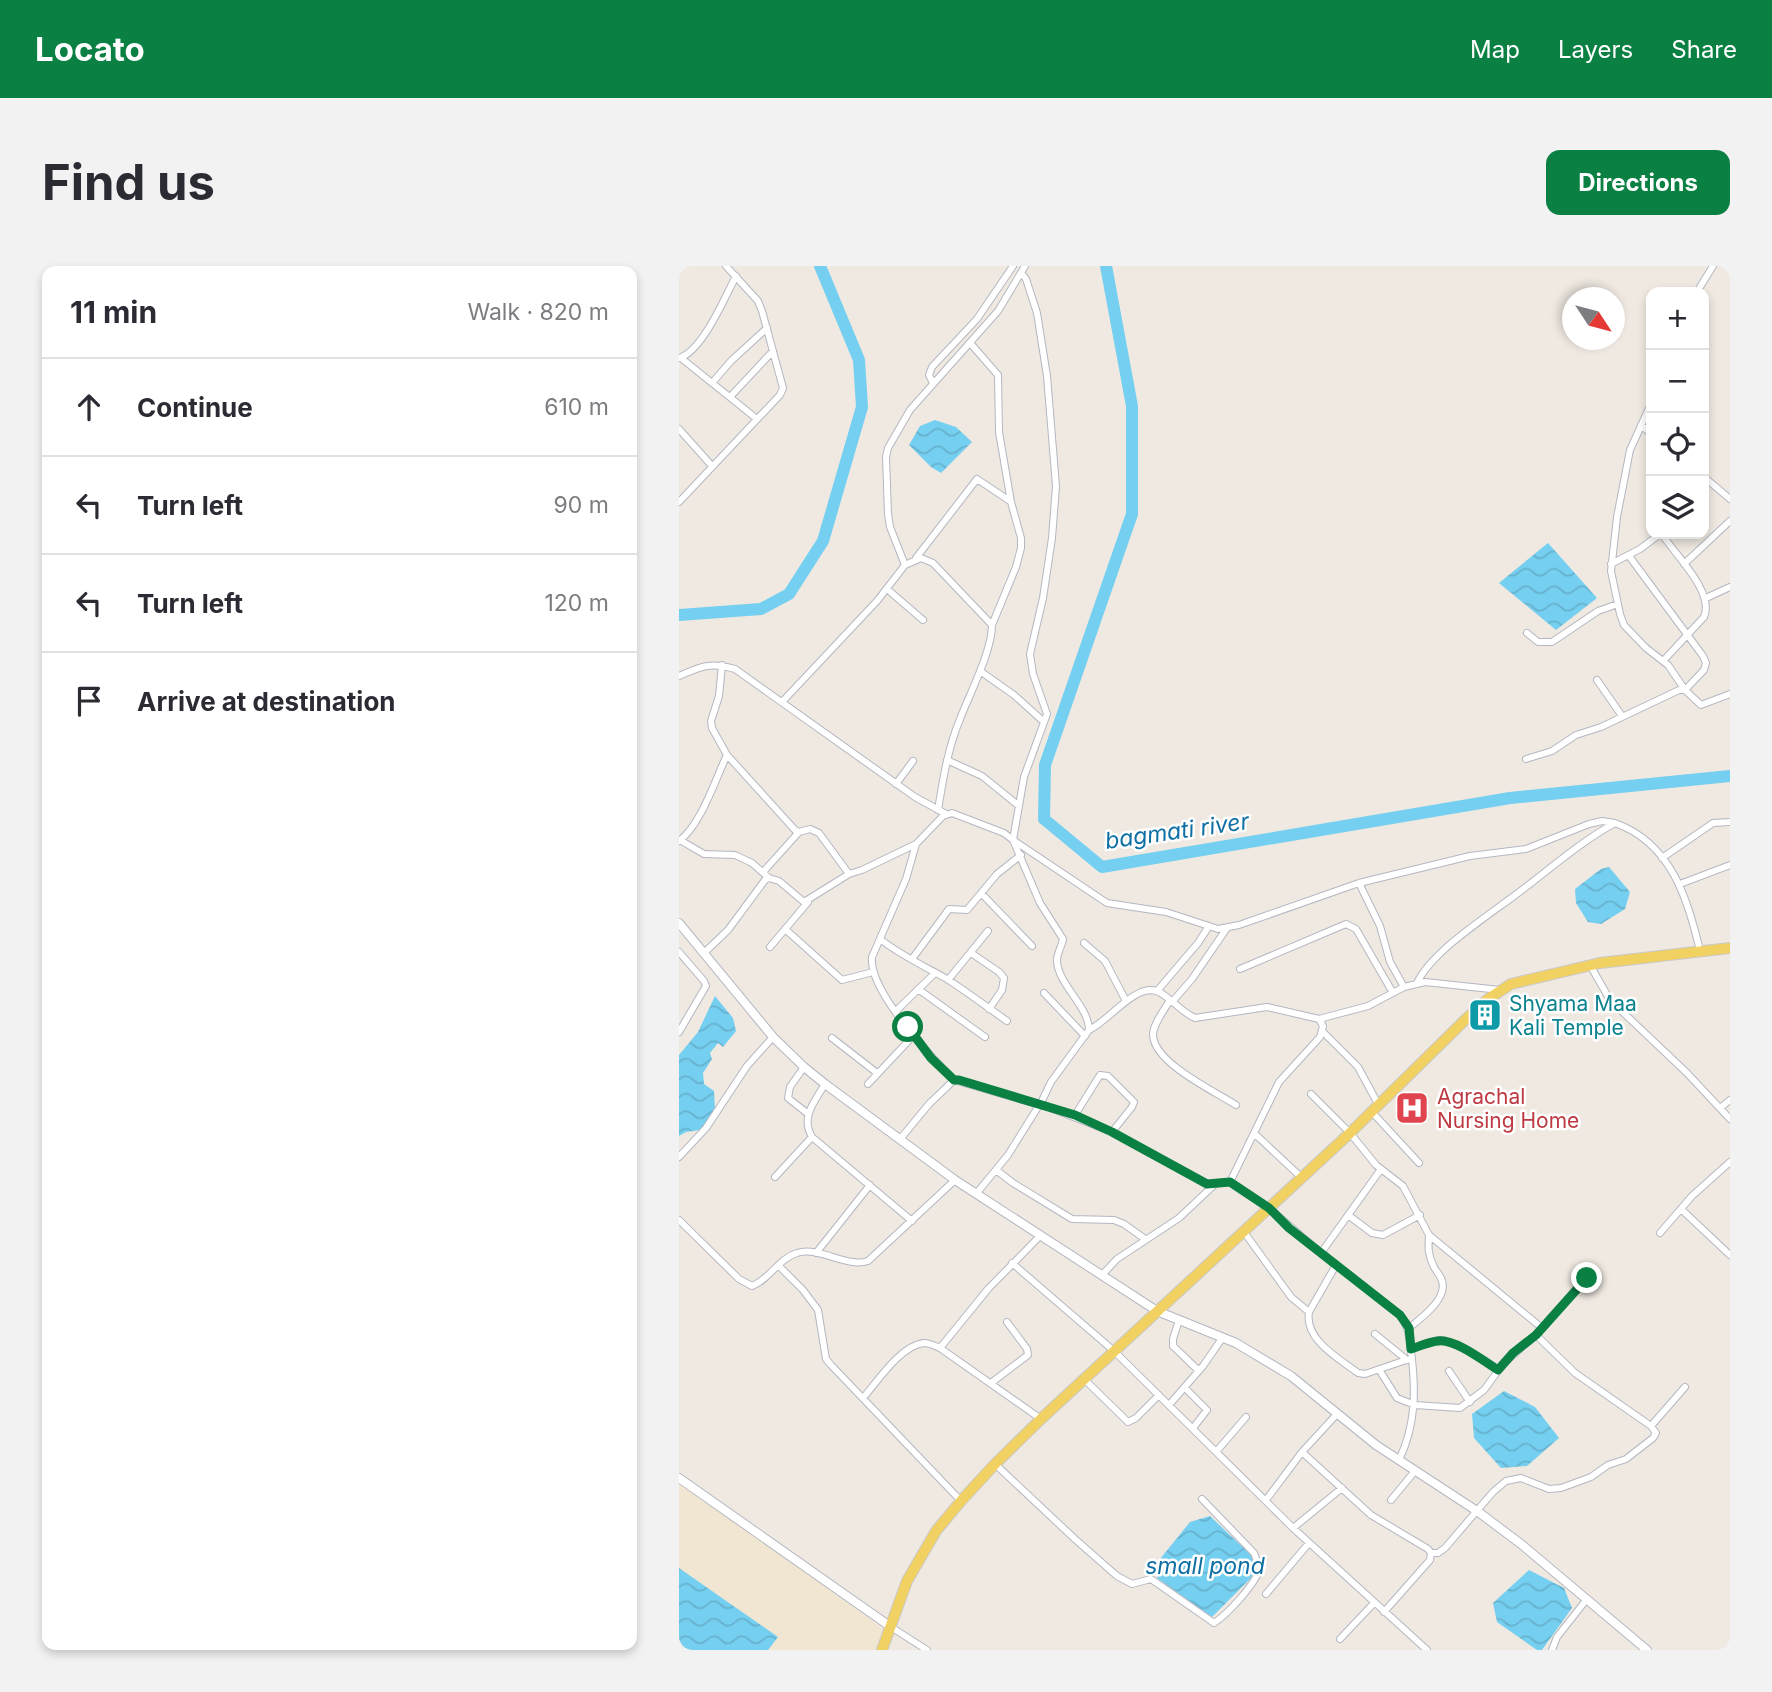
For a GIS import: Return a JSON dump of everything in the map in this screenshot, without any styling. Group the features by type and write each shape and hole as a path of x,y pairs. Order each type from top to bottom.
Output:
{"main road":[{"path":"882,1650 910,1574 936,1531 995,1464 1350,1133 1466,1019 1500,990 1511,984 1590,965 1730,948"}],"street":[{"path":"679,502 783,388 758,301 726,266"},
{"path":"933,383 929,375 932,367 977,319 1013,266"},
{"path":"905,565 890,527 886,457 888,448 905,419 933,383 998,311 1025,266"},
{"path":"1700,287 1713,266"},
{"path":"1022,274 1037,313 1047,376 1056,470 1052,538 1043,598 1030,654 1033,674 1047,709 1024,777 1013,841 1040,903 1063,939 1058,956 1059,969 1087,1020 1087,1033"},
{"path":"680,358 687,356 709,328 736,276"},
{"path":"712,383 731,360 767,328"},
{"path":"938,810 947,760 959,721 1021,548 999,432 998,375 971,344"},
{"path":"730,397 773,351"},
{"path":"680,358 757,419"},
{"path":"1647,413 1630,450 1617,517 1611,564 1618,604 1630,632 1664,660 1685,690 1701,705 1730,694"},
{"path":"1641,425 1646,430"},
{"path":"679,429 712,466"},
{"path":"782,702 827,656 905,565 914,559 977,479 1011,502"},
{"path":"1709,481 1730,499"},
{"path":"1683,564 1730,521"},
{"path":"1611,564 1653,539"},
{"path":"1664,660 1704,617 1706,611 1706,598 1665,539"},
{"path":"1527,759 1552,751 1576,735 1601,727 1679,690 1685,690 1706,666 1689,634 1629,555"},
{"path":"914,559 921,558 933,563 992,625"},
{"path":"1706,598 1730,587"},
{"path":"887,589 923,620"},
{"path":"1527,633 1538,642 1547,644 1598,611 1618,604"},
{"path":"679,676 705,664 735,669 896,785 946,814 959,815 1004,832 1013,841 1107,903 1166,912 1209,926 1227,928 1360,883 1470,856 1526,849 1602,821 1615,823 1638,834 1662,858 1680,884 1691,909 1700,951"},
{"path":"722,665 719,695 711,721 727,755 799,832"},
{"path":"979,671 1014,695 1044,722"},
{"path":"1597,680 1622,716"},
{"path":"727,755 696,820 688,834 680,841 703,854 735,855 752,863 769,878 779,881 804,902 809,901"},
{"path":"947,760 989,781 1019,806"},
{"path":"896,785 913,761"},
{"path":"770,947 809,901 849,874 916,845 946,814"},
{"path":"1662,858 1713,823 1730,822"},
{"path":"1417,983 1423,971 1461,937 1583,844 1615,823"},
{"path":"762,872 799,832 810,829 819,832 849,874"},
{"path":"916,845 906,879 872,957 873,972 880,989 931,1058 954,1080 1075,1115 1207,1184 1230,1182 1269,1208 1400,1315 1409,1328 1415,1405 1406,1447 1399,1460"},
{"path":"912,959 949,909 967,909 997,874 1021,855"},
{"path":"1680,884 1730,865"},
{"path":"705,952 728,930 761,884 769,878"},
{"path":"1360,883 1380,926 1390,962 1404,987"},
{"path":"981,893 1033,946"},
{"path":"679,923 773,1037 825,1084 955,1180 1157,1311 1223,1338 1291,1376 1399,1460 1477,1511 1647,1650"},
{"path":"1240,969 1346,924 1356,929 1393,993"},
{"path":"1157,991 1209,926"},
{"path":"1227,928 1192,979 1171,1001 1153,1034 1161,1053 1173,1065 1236,1105"},
{"path":"785,929 842,980 873,972"},
{"path":"948,980 988,931"},
{"path":"880,939 897,952 948,980 1007,1021"},
{"path":"1084,943 1105,961 1126,1001"},
{"path":"679,952 706,986 679,1032"},
{"path":"971,953 1004,978 1002,990 989,1009"},
{"path":"1590,965 1610,1000 1730,1119"},
{"path":"897,1011 935,973"},
{"path":"976,1194 996,1170 1040,1105 1063,1064 1087,1033 1145,989 1157,991 1195,1018 1267,1007 1319,1019 1368,1006 1417,983 1436,982 1500,990"},
{"path":"918,989 985,1037"},
{"path":"1044,993 1087,1033"},
{"path":"679,1014 687,1020"},
{"path":"1230,1182 1279,1082 1323,1032 1319,1019"},
{"path":"1323,1032 1350,1057 1374,1107 1419,1163"},
{"path":"868,1084 914,1035"},
{"path":"679,1157 706,1128 747,1066 773,1037"},
{"path":"832,1038 877,1073"},
{"path":"804,1067 790,1087 788,1098 807,1113"},
{"path":"1075,1115 1100,1075 1108,1076 1134,1102 1112,1132"},
{"path":"901,1138 929,1104 954,1080"},
{"path":"825,1084 807,1113 812,1137 912,1221"},
{"path":"1311,1094 1381,1169 1403,1186 1429,1235 1429,1256 1443,1281 1443,1287 1428,1313 1409,1328"},
{"path":"1720,1108 1730,1100"},
{"path":"1255,1134 1302,1178"},
{"path":"775,1177 812,1137"},
{"path":"1660,1233 1730,1162"},
{"path":"1321,1253 1381,1169"},
{"path":"996,1170 1072,1219 1114,1220 1145,1240"},
{"path":"679,1220 729,1271 747,1285 757,1284 798,1252 864,1262 875,1256 955,1180"},
{"path":"816,1253 870,1185"},
{"path":"1102,1275 1117,1259 1179,1219 1214,1185"},
{"path":"1681,1209 1730,1255"},
{"path":"1348,1215 1371,1233 1383,1235 1420,1215"},
{"path":"1244,1232 1291,1297 1309,1312"},
{"path":"1429,1235 1542,1328"},
{"path":"940,1348 973,1306 1040,1236"},
{"path":"1012,1263 1114,1351 1293,1528 1427,1650"},
{"path":"1336,1265 1309,1312 1308,1319 1320,1343 1358,1373 1380,1371 1410,1359"},
{"path":"779,1266 818,1310 827,1359 831,1366 961,1501"},
{"path":"1380,1371 1395,1396 1415,1405 1460,1408 1484,1390 1513,1353 1536,1335 1587,1278"},
{"path":"1179,1320 1173,1346 1199,1371"},
{"path":"991,1383 1028,1352 1007,1322"},
{"path":"1375,1334 1410,1359"},
{"path":"1431,1553 1438,1553 1445,1548 1493,1492 1514,1478 1554,1490 1591,1477 1603,1467 1626,1460 1653,1438 1655,1433 1651,1426 1575,1373 1536,1335"},
{"path":"1169,1405 1223,1338"},
{"path":"1411,1349 1438,1340 1444,1341 1471,1353 1498,1370"},
{"path":"863,1398 907,1350 927,1343 940,1348 1041,1419"},
{"path":"1449,1371 1470,1402"},
{"path":"1084,1379 1128,1422 1136,1418 1159,1395"},
{"path":"1651,1426 1685,1387"},
{"path":"1185,1388 1207,1410 1193,1429"},
{"path":"1266,1500 1302,1452 1337,1414"},
{"path":"1216,1452 1246,1417"},
{"path":"1302,1452 1371,1515 1431,1553 1430,1560 1384,1612"},
{"path":"995,1464 1117,1576 1132,1584 1151,1579 1214,1623 1257,1577 1260,1569 1254,1553 1202,1499"},
{"path":"1391,1500 1416,1471"},
{"path":"679,1478 927,1650"},
{"path":"1293,1528 1342,1488"},
{"path":"1266,1594 1309,1543"},
{"path":"1552,1650 1557,1637 1587,1599"},
{"path":"1340,1639 1374,1603"}],"shaded area":[{"path":"679,1482 885,1630 876,1650 679,1650"}],"water":[{"path":"935,420 956,427 972,442 941,473 909,445 920,426"},
{"path":"1548,543 1597,598 1556,630 1499,583"},
{"path":"1609,867 1630,892 1625,909 1601,924 1588,922 1576,903 1575,889 1601,869"},
{"path":"715,996 733,1018 736,1031 723,1047 718,1043 710,1053 712,1059 703,1073 704,1084 714,1091 715,1109 700,1130 679,1136 679,1055 698,1032"},
{"path":"1504,1391 1535,1407 1559,1438 1527,1466 1501,1468 1474,1438 1472,1414"},
{"name":"small pond","path":"1210,1516 1252,1556 1255,1568 1251,1578 1212,1617 1157,1578 1160,1559 1190,1522"},
{"path":"679,1568 778,1637 768,1650 679,1650"},
{"path":"1529,1570 1564,1588 1572,1608 1542,1650 1537,1650 1497,1622 1493,1603"}],"waterway":[{"name":"bagmati river","path":"679,615 761,609 789,594 823,541 862,407 859,360 820,266"},
{"name":"bagmati river","path":"1106,266 1132,406 1132,514 1045,765 1044,819 1102,867 1510,798 1730,776"}],"place":[{"name":"Shyama Maa Kali Temple","path":"1485,1015"},
{"name":"Agrachal Nursing Home","path":"1412,1108"}],"route":[{"path":"908,1027 931,1058 954,1080 1075,1115 1207,1184 1230,1182 1269,1208 1289,1228 1400,1315 1409,1328 1411,1349 1438,1340 1444,1341 1471,1353 1498,1370 1513,1353 1536,1335 1587,1278"}]}
